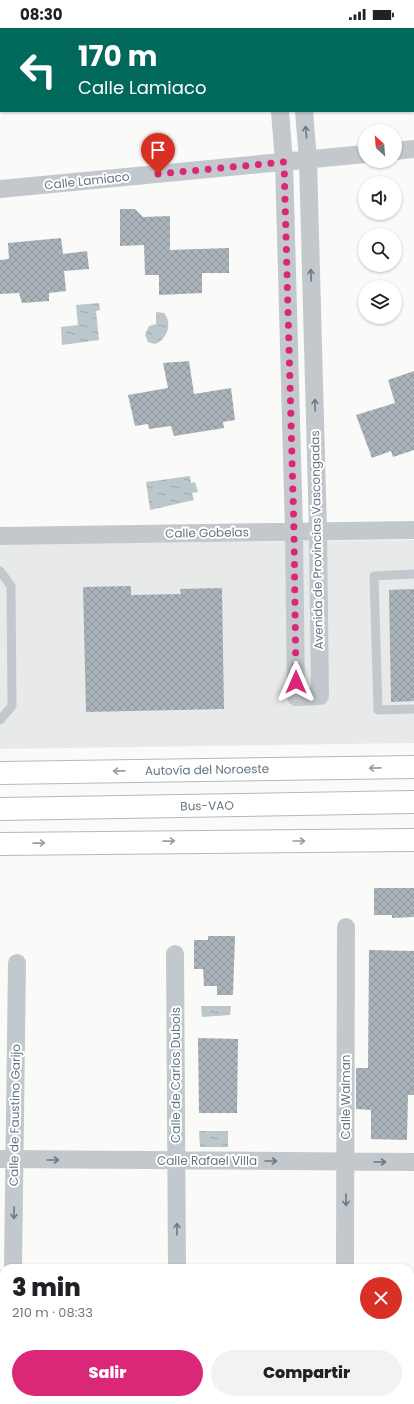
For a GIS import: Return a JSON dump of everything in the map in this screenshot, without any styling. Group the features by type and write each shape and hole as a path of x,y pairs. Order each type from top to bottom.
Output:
{"highway":[{"name":"Autovía del Noroeste","path":"0,773 414,767"},
{"name":"Bus-VAO","path":"0,809 414,802"},
{"path":"0,844 414,840"}],"street":[{"name":"Avenida de Provincias Vascongadas","path":"280,112 284,162 294,532 296,696 320,696 318,531 308,160 304,112"},
{"path":"402,150 414,149"},
{"name":"Calle Lamiaco","path":"0,189 358,155"},
{"name":"Calle Gobelas","path":"0,536 414,530"},
{"name":"Calle Walman","path":"345,1264 346,927"},
{"name":"Calle de Carlos Dubois","path":"175,954 177,1264"},
{"name":"Calle de Faustino Garijo","path":"13,1264 7,1159 17,963"},
{"name":"Calle Rafael Villa","path":"7,1159 414,1162"}],"lane":[{"path":"0,571 11,586 12,706 0,720"},
{"path":"414,574 374,576 378,710 414,709"}],"shaded area":[{"path":"414,540 414,743 0,749 0,544"}],"water":[{"path":"99,303 100,310 96,311 99,340 62,345 61,327 78,325 76,305"},
{"path":"156,312 164,313 167,317 168,326 163,339 155,344 148,342 145,335 149,326 156,324"},
{"path":"190,476 191,483 195,482 198,492 192,493 194,500 150,510 146,482"},
{"path":"201,1006 231,1006 230,1015 202,1017"},
{"path":"199,1131 228,1131 228,1147 200,1147"}],"building":[{"path":"120,209 135,209 143,217 170,216 170,250 229,248 229,273 202,273 202,293 159,295 159,275 145,275 144,245 120,246"},
{"path":"61,238 63,254 87,251 89,269 64,271 66,291 49,293 49,301 22,303 19,293 0,294 0,260 9,259 8,243"},
{"path":"189,361 194,394 231,388 235,420 223,422 224,428 174,436 171,426 149,429 148,424 135,426 128,395 168,388 163,363"},
{"path":"414,371 414,450 393,457 391,451 372,458 356,415 395,403 388,380"},
{"path":"131,586 131,595 181,594 180,589 222,588 224,709 86,712 83,587"},
{"path":"414,589 414,701 391,702 389,590"},
{"path":"374,888 414,888 414,917 392,918 392,915 374,915"},
{"path":"208,936 235,936 233,995 217,995 217,986 204,986 203,969 194,969 194,940 208,940"},
{"path":"369,950 414,951 414,1095 408,1095 407,1140 371,1139 371,1110 356,1109 356,1068 368,1068"},
{"path":"198,1038 238,1039 237,1113 199,1113"}],"route":[{"path":"158,174 284,162 294,532 296,682"}]}
